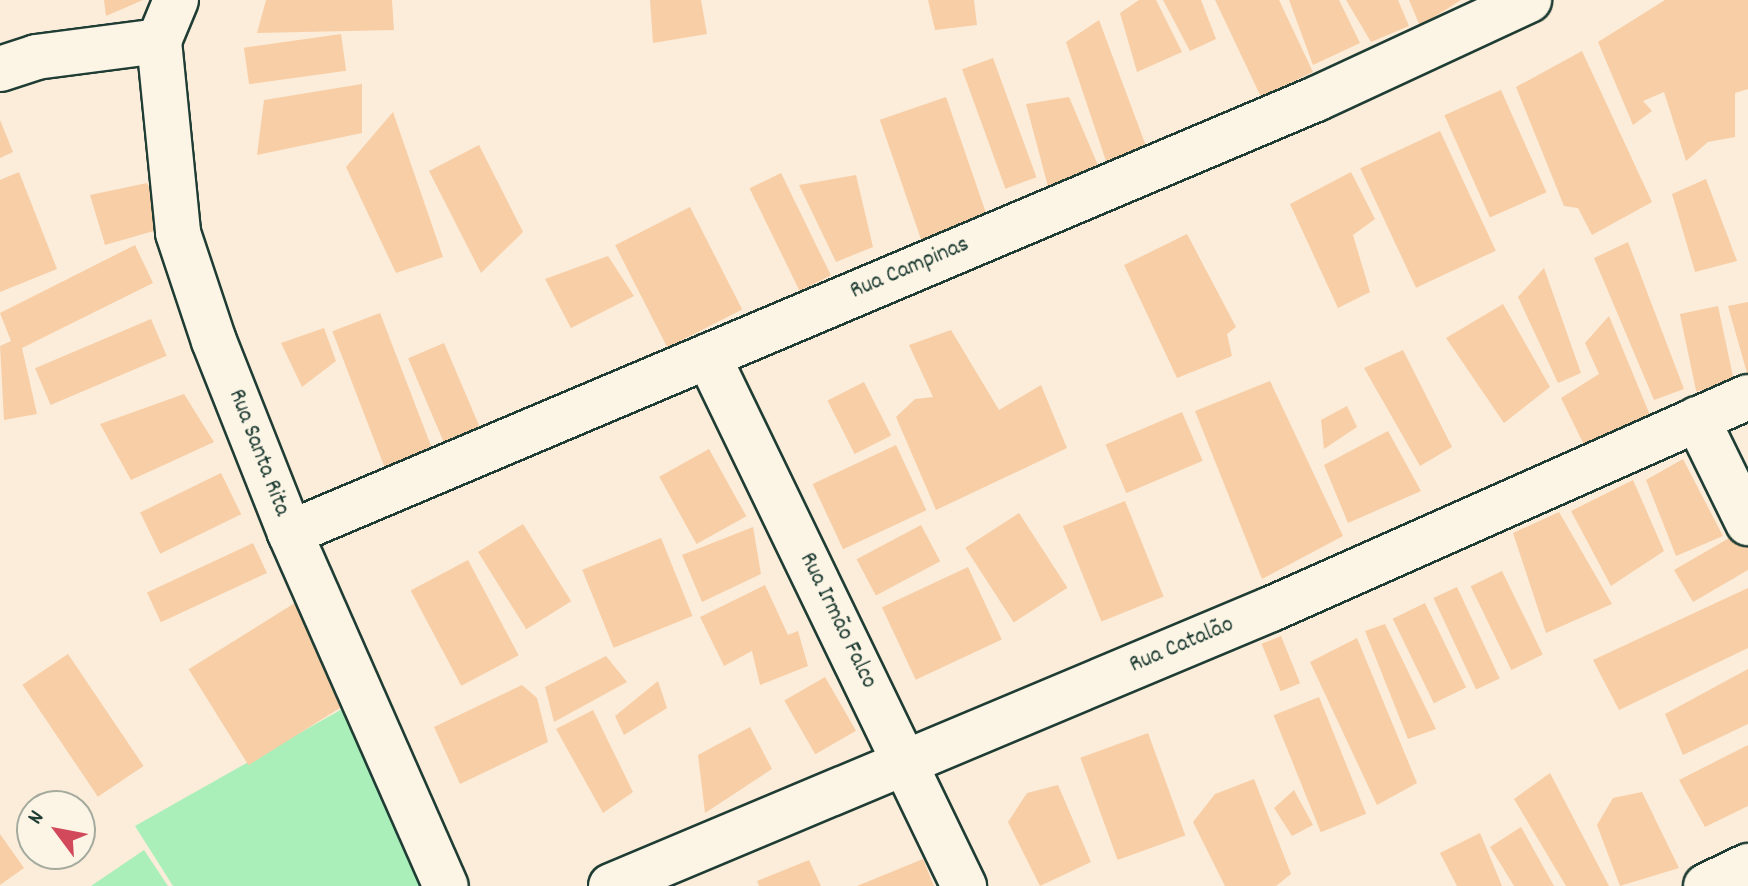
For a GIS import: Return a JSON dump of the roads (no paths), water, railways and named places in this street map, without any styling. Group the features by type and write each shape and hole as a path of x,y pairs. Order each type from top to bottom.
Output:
{"street":[{"name":"Rua Santa Rita","path":"176,0 159,41 178,233 290,533 446,886"},
{"name":"Rua Campinas","path":"290,533 1316,99 1529,0"},
{"path":"0,69 36,57 159,41"},
{"name":"Rua Irmão Falco","path":"708,356 964,886"},
{"name":"Rua Catalão","path":"611,886 1271,609 1748,397"},
{"path":"1697,419 1748,523"},
{"path":"1706,886 1748,866"}]}
